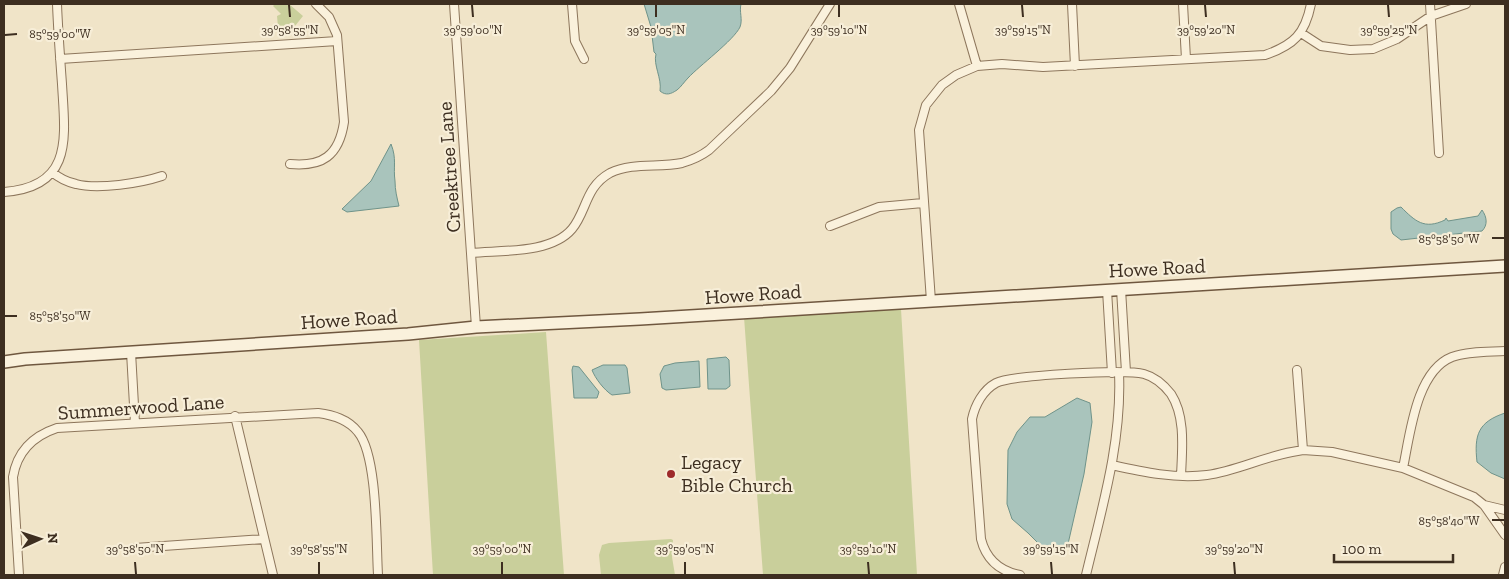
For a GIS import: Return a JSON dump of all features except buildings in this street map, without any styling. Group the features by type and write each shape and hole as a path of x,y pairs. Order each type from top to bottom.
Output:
{"street":[{"path":"4,192 32,187 52,172 60,159 65,139 56,4"},
{"path":"290,164 318,163 331,154 340,139 344,122 337,41 332,23 316,4"},
{"name":"Creektree Lane","path":"454,4 476,327"},
{"path":"572,4 575,41 584,59"},
{"path":"471,253 538,248 559,240 573,228 591,190 610,174 633,166 681,163 699,157 709,150 771,91 790,68 830,4"},
{"path":"959,4 977,66"},
{"path":"1072,4 1075,66"},
{"path":"1184,4 1186,59"},
{"path":"931,301 919,130 926,105 942,85 956,75 977,66 1002,64 1043,67 1075,66 1265,55 1282,49 1301,33 1308,20 1311,4"},
{"path":"1430,4 1439,153"},
{"path":"1301,33 1321,46 1350,50 1372,48 1397,39 1431,16 1466,4"},
{"path":"60,59 337,41"},
{"path":"52,172 70,183 84,186 138,182 162,176"},
{"path":"830,226 879,207 923,203"},
{"name":"Howe Road","path":"4,362 408,334 476,327 658,318 1505,266"},
{"path":"1086,575 1112,465 1119,411 1121,289"},
{"path":"1108,290 1119,372"},
{"path":"1403,468 1419,397 1424,384 1436,368 1448,359 1463,354 1505,351"},
{"path":"131,352 135,423"},
{"path":"1297,370 1303,450"},
{"path":"1020,575 1004,570 993,563 987,555 981,539 972,420 975,407 988,389 995,384 1011,378 1119,372 1144,374 1153,378 1166,388 1175,402 1180,419 1181,476"},
{"name":"Summerwood Lane","path":"19,575 14,467 20,455 35,438 45,432 57,428 235,416 318,413 342,419 359,433 365,443 371,463 378,575"},
{"path":"235,416 273,575"},
{"path":"1112,465 1160,475 1181,476 1208,474 1281,454 1303,450 1332,452 1403,468 1474,497 1484,505 1505,535"},
{"path":"1484,505 1505,510"},
{"path":"135,548 264,539"},
{"path":"1503,575 1505,567"}],"green space":[{"path":"275,4 289,4 303,16 295,26 278,27 277,16 281,14 273,6"},
{"path":"901,309 917,575 763,575 744,317"},
{"path":"546,332 564,575 433,575 419,340"},
{"path":"673,540 672,557 675,575 601,575 599,555 602,545"}],"water":[{"path":"644,4 741,4 741,24 731,39 678,89 664,94 660,91 656,54"},
{"path":"391,144 394,154 395,188 399,206 347,212 342,209 371,181"},
{"path":"1401,207 1416,220 1426,224 1438,223 1446,218 1448,221 1478,216 1482,210 1486,218 1486,224 1482,231 1401,240 1393,234 1391,229 1391,212"},
{"path":"726,357 729,360 730,386 726,389 708,389 707,359"},
{"path":"699,361 700,387 666,390 662,388 660,374 664,366"},
{"path":"603,365 625,365 630,393 612,395 606,390 592,370"},
{"path":"573,366 579,367 599,392 597,398 574,398"},
{"path":"1077,398 1090,403 1092,422 1084,474 1068,544 1058,553 1046,551 1012,519 1007,504 1008,450 1017,432 1030,417 1045,417"},
{"path":"1505,413 1505,479 1491,473 1477,462 1476,444 1483,425"}],"place":[{"name":"Legacy Bible Church","path":"671,474"}]}
